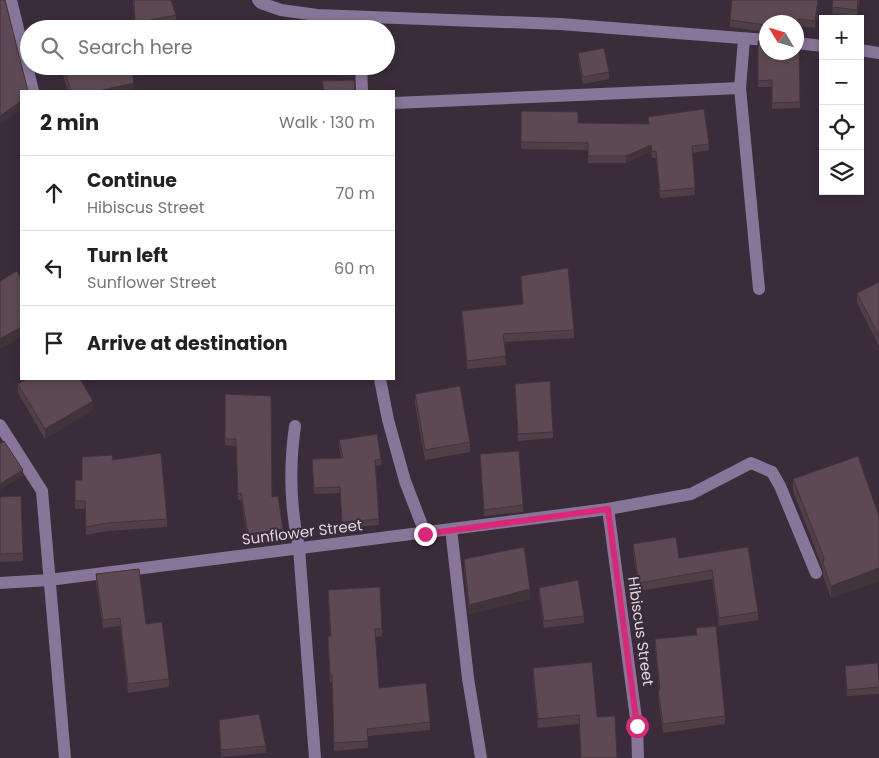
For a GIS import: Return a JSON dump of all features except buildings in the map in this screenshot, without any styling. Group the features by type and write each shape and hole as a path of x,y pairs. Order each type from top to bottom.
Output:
{"street":[{"path":"11,0 20,39"},
{"path":"258,0 260,3 281,10 344,20"},
{"path":"395,23 560,24 759,39"},
{"path":"744,38 740,88 759,289"},
{"path":"804,44 819,46"},
{"path":"864,51 879,53"},
{"path":"28,75 32,90"},
{"path":"361,75 362,90"},
{"path":"395,103 740,88"},
{"path":"380,380 388,420 404,481 425,534"},
{"path":"0,424 42,491 66,758"},
{"path":"295,426 291,452 290,495 298,548 315,758"},
{"name":"Sunflower Street","path":"0,583 49,580 298,548 425,534 608,509 691,494 751,463 772,472 780,486 816,573"},
{"name":"Hibiscus Street","path":"608,509 637,726 638,758"},
{"path":"451,529 468,678 481,758"}],"route":[{"path":"425,534 608,509 637,726"}]}
